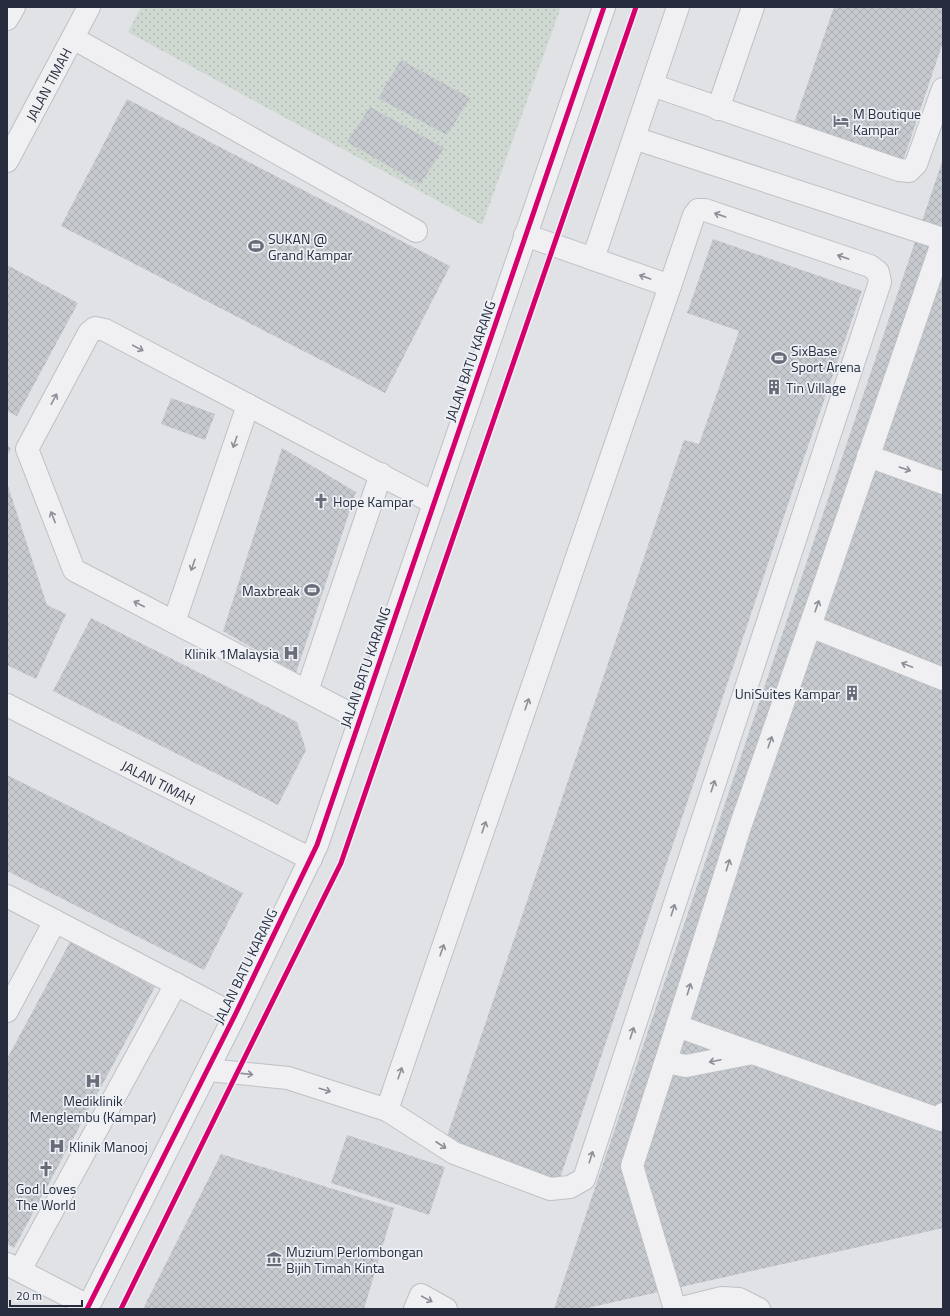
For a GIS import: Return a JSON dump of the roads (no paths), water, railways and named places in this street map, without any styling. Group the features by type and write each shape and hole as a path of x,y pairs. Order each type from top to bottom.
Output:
{"street":[{"path":"7,19 14,7"},
{"name":"JALAN TIMAH","path":"9,154 89,7"},
{"name":"JALAN BATU KARANG","path":"87,1307 236,1015 317,845 604,7"},
{"path":"593,259 678,7"},
{"path":"718,109 753,7"},
{"path":"73,38 416,231"},
{"path":"652,85 718,109 899,170 909,170 916,164 943,89"},
{"path":"634,138 943,240 740,827 632,1166 675,1309"},
{"path":"208,1070 288,1078 387,1110 454,1153 550,1189 570,1187 584,1179 880,282 878,272 870,266 705,210 698,210 694,215 387,1110"},
{"path":"525,235 670,286"},
{"path":"360,719 74,570 27,449 90,333 95,328 105,330 434,503"},
{"path":"174,622 248,405"},
{"path":"868,456 943,483"},
{"path":"307,691 381,474"},
{"path":"810,626 943,679"},
{"name":"JALAN TIMAH","path":"7,705 311,859"},
{"path":"7,896 236,1015"},
{"path":"7,1011 55,921"},
{"path":"87,1307 13,1267 176,984"},
{"path":"677,1026 942,1117"},
{"path":"666,1062 686,1066 753,1053"},
{"path":"415,1309 421,1295 446,1309"},
{"path":"678,1309 722,1298 739,1299 759,1309"}],"place":[{"name":"M Boutique Kampar","path":"841,121"},
{"name":"SUKAN @ Grand Kampar","path":"256,246"},
{"name":"SixBase Sport Arena","path":"779,358"},
{"name":"Tin Village","path":"774,387"},
{"name":"Hope Kampar","path":"321,501"},
{"name":"Maxbreak","path":"312,590"},
{"name":"Klinik 1Malaysia","path":"291,653"},
{"name":"UniSuites Kampar","path":"852,693"},
{"name":"Mediklinik Menglembu (Kampar)","path":"93,1081"},
{"name":"Klinik Manooj","path":"57,1146"},
{"name":"God Loves The World","path":"46,1169"},
{"name":"Muzium Perlombongan Bijih Timah Kinta","path":"274,1259"}]}
